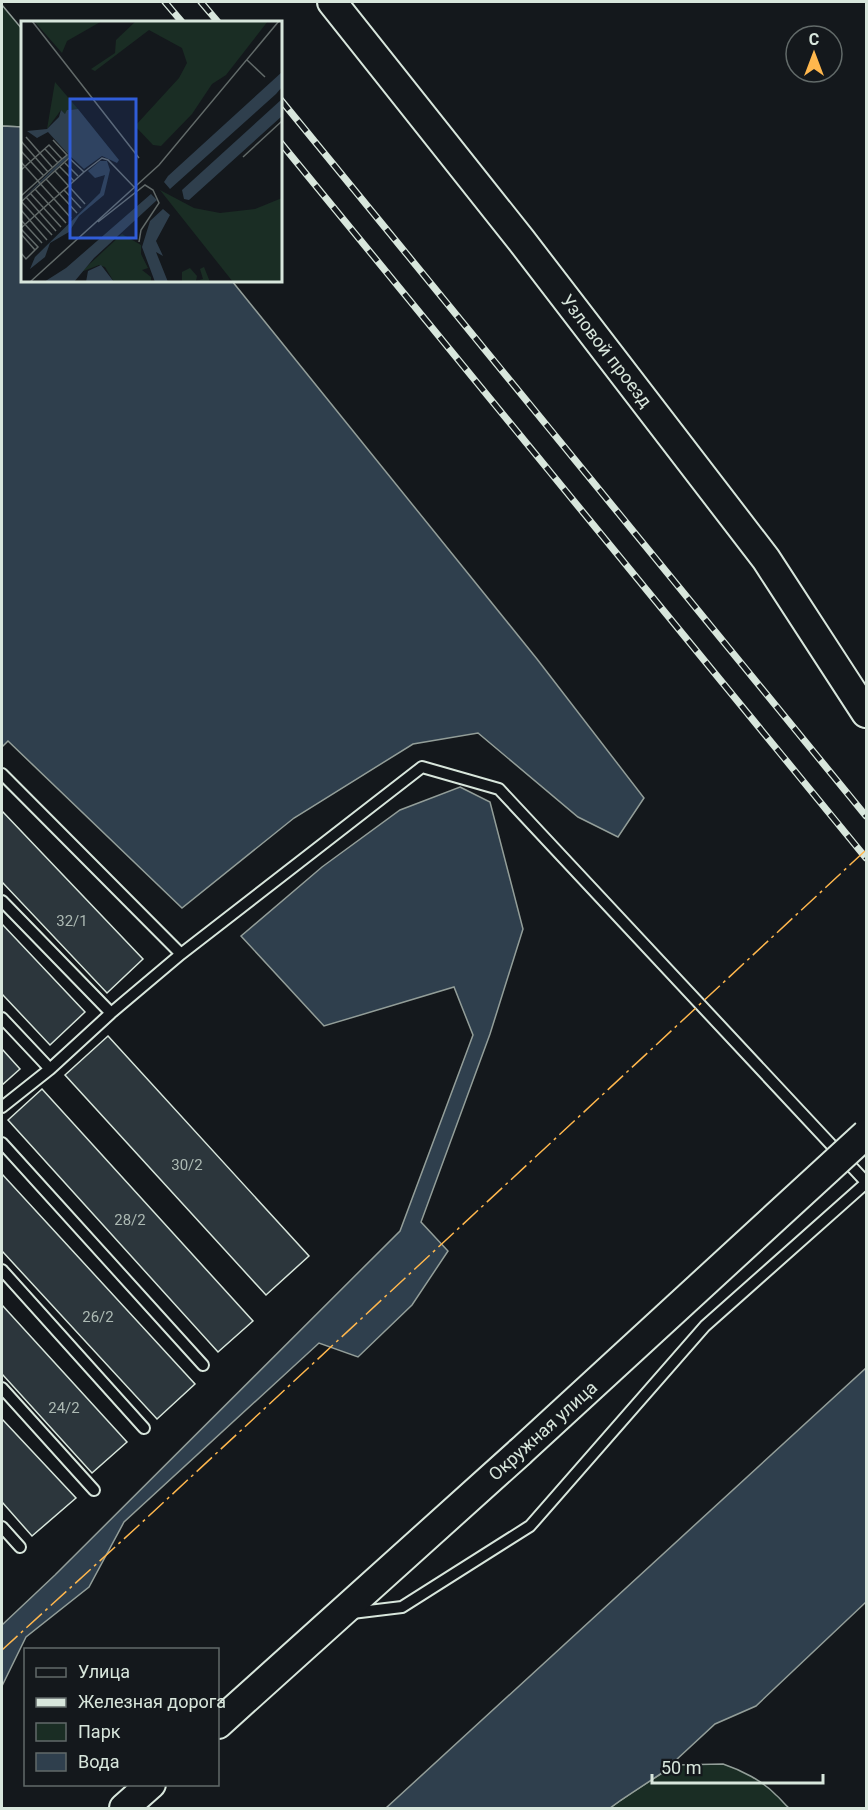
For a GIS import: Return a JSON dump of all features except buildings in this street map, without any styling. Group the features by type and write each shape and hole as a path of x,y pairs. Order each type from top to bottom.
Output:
{"main road":[{"name":"Узловой проезд","path":"332,2 521,240 766,559 867,713"},
{"name":"Окружная улица","path":"219,1723 520,1452 867,1134"},
{"path":"124,1809 150,1786"}],"lane":[{"path":"2,1107 50,1069 111,1013 181,954 422,767 499,789 867,1183 705,1326 531,1526 402,1607 340,1614"},
{"path":"2,774 181,954"},
{"path":"2,901 111,1013"},
{"path":"2,1018 50,1069"},
{"path":"2,1143 203,1365"},
{"path":"2,1270 144,1428"},
{"path":"2,1388 94,1490"},
{"path":"2,1527 20,1547"}],"green space":[{"path":"2,5 21,28 21,127 2,126"},
{"path":"723,1764 758,1781 789,1808 610,1808 675,1765"}],"water":[{"path":"2,126 21,127 21,282 233,282 537,659 644,798 618,837 578,817 478,733 413,744 294,818 182,908 8,741 2,747"},
{"path":"460,787 490,802 523,929 490,1034 421,1222 448,1251 412,1305 358,1357 319,1343 124,1522 89,1587 26,1637 2,1686 2,1625 400,1231 473,1035 454,987 324,1026 241,936 322,867 400,810"},
{"path":"866,1368 866,1602 756,1706 715,1724 662,1773 610,1808 386,1808"}],"railway":[{"path":"165,2 181,21"},
{"path":"201,2 217,21"},
{"path":"282,101 866,816"},
{"path":"282,144 866,858"}],"power":[{"path":"2,1650 866,850"}]}
